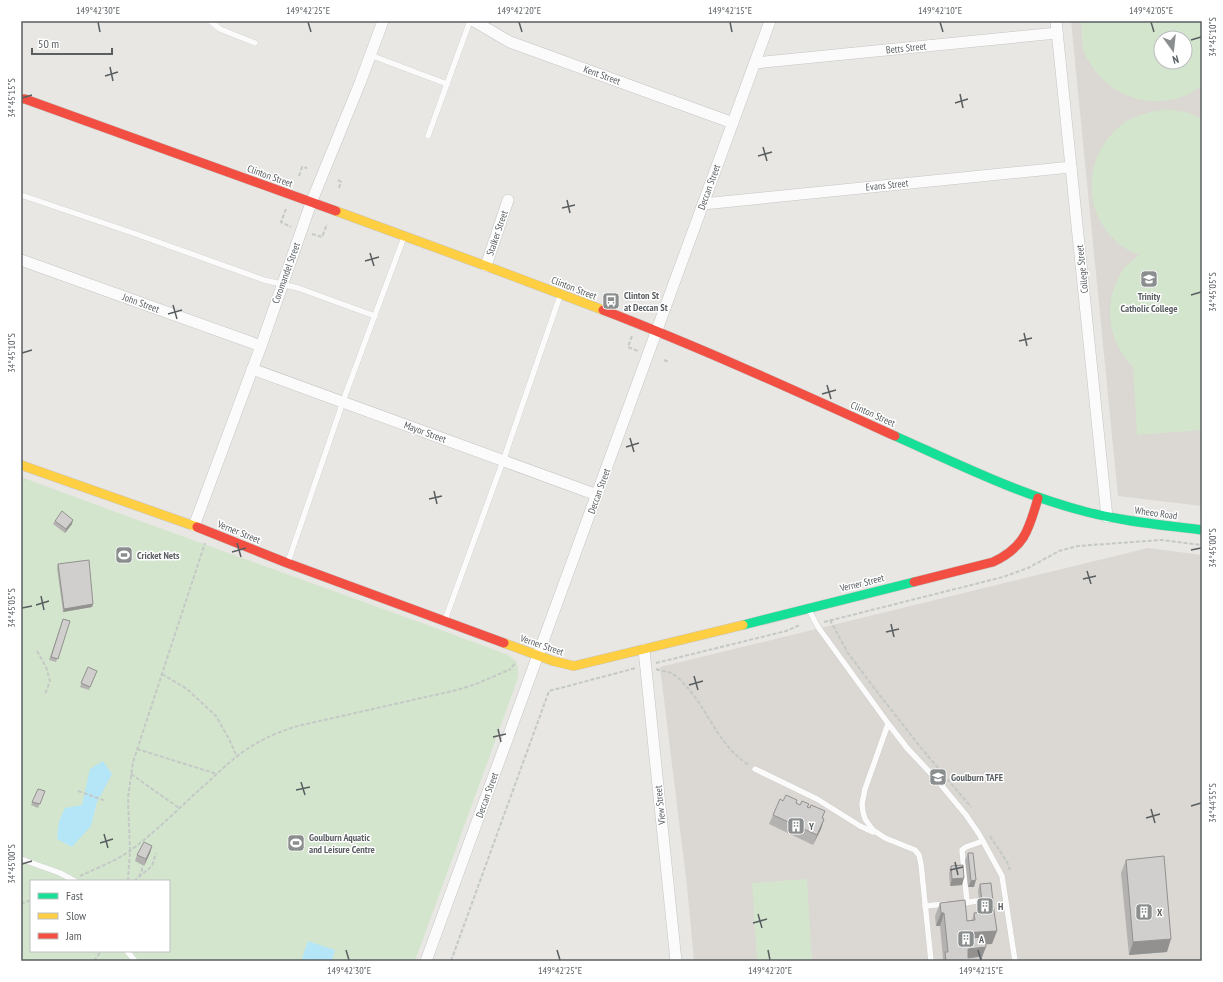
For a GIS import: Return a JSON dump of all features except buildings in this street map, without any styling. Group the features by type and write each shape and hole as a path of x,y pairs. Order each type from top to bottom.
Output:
{"street":[{"name":"Coromandel Street","path":"194,526 261,346 311,203 383,21"},
{"name":"Kent Street","path":"474,21 510,42 733,123"},
{"name":"Deccan Street","path":"426,961 598,495 770,21"},
{"name":"College Street","path":"1056,21 1107,517"},
{"name":"Betts Street","path":"755,63 1057,33"},
{"name":"Clinton Street","path":"22,98 486,266 657,331 741,366 990,479 1038,498 1107,517"},
{"name":"Evans Street","path":"703,204 1071,167"},
{"name":"Stalker Street","path":"486,266 508,200"},
{"name":"John Street","path":"21,260 261,346"},
{"name":"Mayor Street","path":"252,369 598,495"},
{"name":"Verner Street","path":"21,465 211,532 287,563 444,622 560,664 574,666 981,566 1003,558 1018,547 1030,526 1038,498"},
{"name":"Wheeo Road","path":"1107,517 1202,530"},
{"name":"View Street","path":"644,650 651,664 676,961"}],"lane":[{"path":"210,21 220,29 255,43"},
{"path":"428,136 470,21"},
{"path":"370,55 447,84"},
{"path":"21,195 264,280 303,290 375,316"},
{"path":"287,563 343,402 404,237"},
{"path":"444,622 503,461 561,294"},
{"path":"808,608 815,623 888,724 902,742 951,796 966,815 983,841 1002,876 1015,961"},
{"path":"879,835 873,830 865,819 862,804 865,789 888,724"},
{"path":"755,769 817,799 860,826 912,848 919,856 922,864 931,961"},
{"path":"967,902 962,850 983,841"},
{"path":"21,859 75,880"},
{"path":"960,903 976,902"},
{"path":"926,906 953,904"},
{"path":"128,952 135,961"}],"path":[{"path":"299,176 302,167 307,168"},
{"path":"338,180 341,182 339,188"},
{"path":"286,209 281,222 293,227"},
{"path":"312,234 322,237 326,224"},
{"path":"632,336 628,347 638,350"},
{"path":"664,360 669,362"},
{"path":"128,880 130,851 128,809 131,774 137,749 205,543 211,532"},
{"path":"451,961 549,691 786,631 800,625 830,620 1012,574 1028,568 1059,551 1072,547 1161,540 1202,545"},
{"path":"830,620 848,653 922,749 974,811"},
{"path":"37,651 46,667 50,681 45,694"},
{"path":"75,880 130,851 236,757 263,740 291,728 457,690 476,684 511,668 516,662"},
{"path":"651,664 656,669 671,673 683,682 699,702 727,746 740,759 755,769"},
{"path":"162,674 187,689 216,716 229,739 236,757"},
{"path":"137,749 217,774"},
{"path":"131,774 179,808"},
{"path":"78,791 106,801"},
{"path":"990,834 1007,862 1010,870"},
{"path":"135,880 152,866 156,853"},
{"path":"138,878 142,867"},
{"path":"94,961 100,952"}],"shaded area":[{"name":"Trinity Catholic College","path":"1071,21 1202,21 1202,506 1118,496"},
{"name":"Goulburn TAFE","path":"1148,548 1202,555 1202,961 694,961 687,886 660,667"}],"green space":[{"path":"1081,21 1202,21 1202,85 1189,94 1171,100 1141,100 1126,95 1113,88 1092,66 1084,52"},
{"path":"1166,109 1190,113 1202,119 1202,430 1137,435 1133,367 1124,357 1113,333 1110,320 1110,307 1116,282 1123,270 1139,255 1124,247 1109,233 1099,219 1093,203 1093,169 1099,153 1108,138 1121,125 1137,116"},
{"path":"21,477 506,654 516,662 518,668 517,681 415,961 21,961"},
{"path":"807,879 812,961 757,961 752,883"}],"water":[{"path":"103,761 112,774 97,802 91,826 72,847 57,839 59,821 65,808 82,805 90,769"},
{"path":"308,941 335,950 332,961 301,961"}],"traffic: fast":[{"path":"895,436 1013,488 1062,505 1116,518 1202,530"},
{"path":"743,625 914,582"}],"traffic: slow":[{"path":"336,211 603,310"},
{"path":"21,465 197,527"},
{"path":"504,643 553,661 574,666 743,625"}],"traffic: jam":[{"path":"21,99 25,99 336,211"},
{"path":"603,310 713,355 895,436"},
{"path":"914,582 993,562 1004,556 1012,550 1024,536 1032,519 1038,498"},
{"path":"197,527 287,563 504,643"}],"place":[{"name":"Trinity Catholic College","path":"1149,279"},
{"name":"Clinton St at Deccan St","path":"611,301"},
{"name":"Cricket Nets","path":"124,555"},
{"name":"Goulburn TAFE","path":"938,777"},
{"name":"Y","path":"796,826"},
{"name":"Goulburn Aquatic and Leisure Centre","path":"296,843"},
{"name":"H","path":"985,906"},
{"name":"X","path":"1144,912"},
{"name":"A","path":"966,939"}]}
